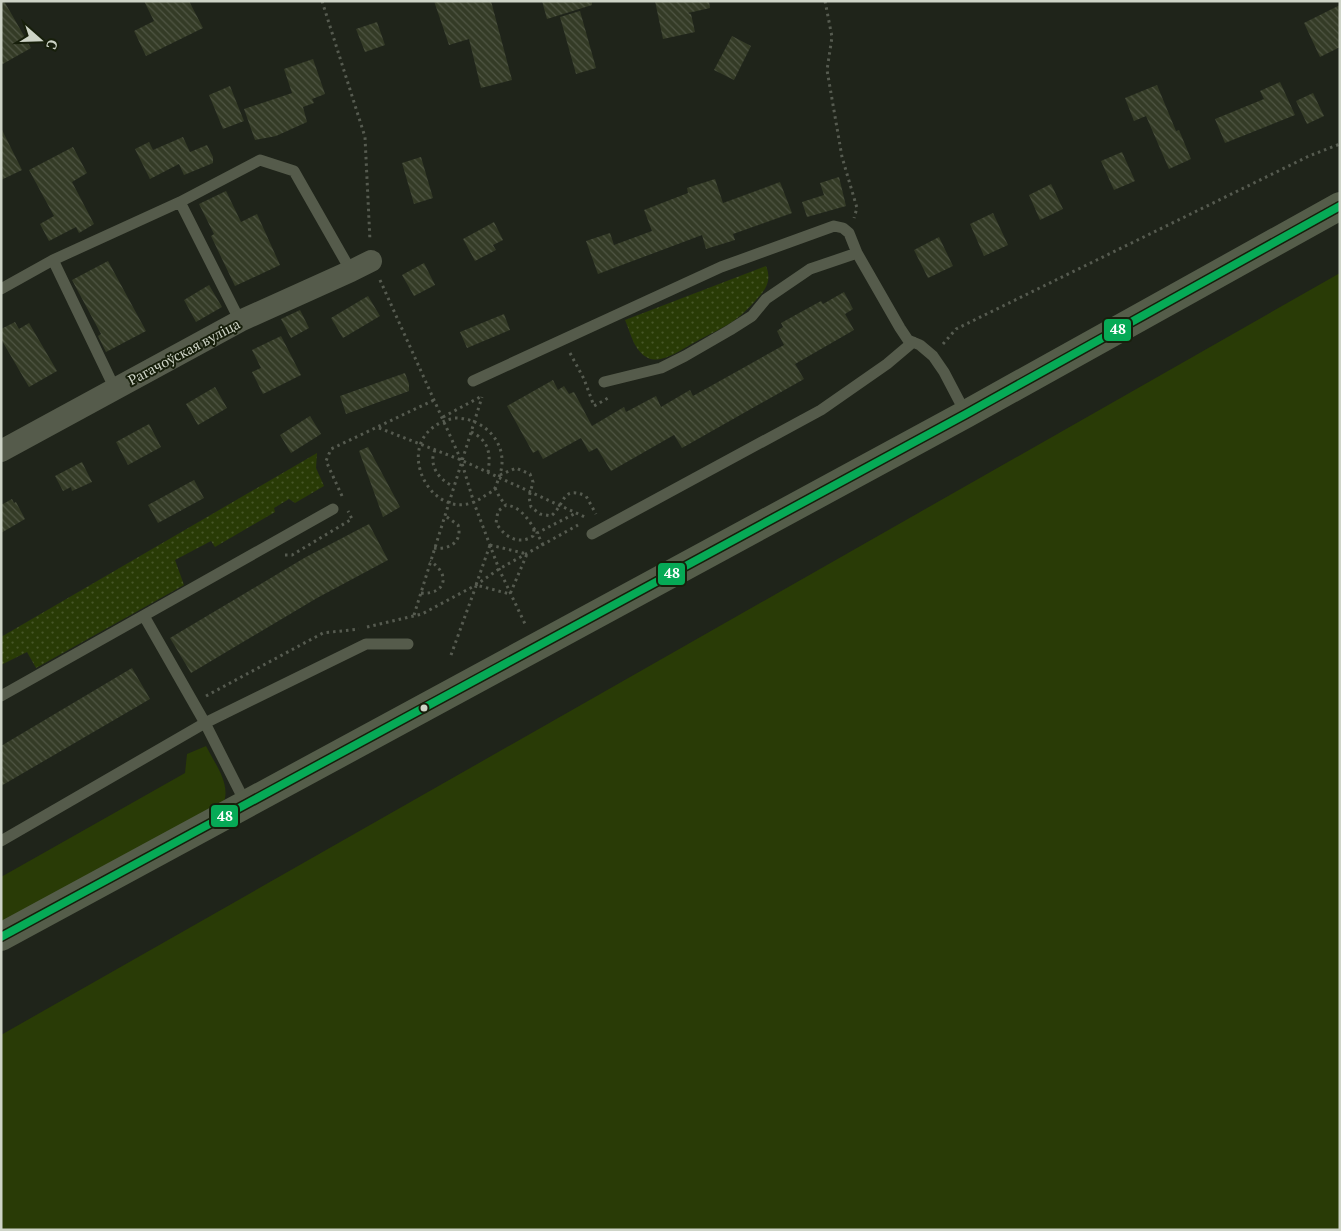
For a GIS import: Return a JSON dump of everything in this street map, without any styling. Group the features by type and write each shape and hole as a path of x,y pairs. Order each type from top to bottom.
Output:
{"main road":[{"path":"1,937 966,414 1340,206"}],"street":[{"name":"Рагачоўская вуліца","path":"1,451 240,321 371,261"}],"lane":[{"path":"1,290 53,260 180,202 260,160 294,171 351,271"},
{"path":"180,202 240,321"},
{"path":"473,381 721,267 834,226 843,228 849,233 857,253 900,328 908,340 933,356 944,372 966,414"},
{"path":"604,382 661,368 685,356 752,316 766,299 810,269 857,253"},
{"path":"53,260 115,389"},
{"path":"592,534 821,410 887,364 913,342"},
{"path":"1,696 333,509"},
{"path":"144,616 205,723 246,804"},
{"path":"1,841 205,723 366,644 408,644"}],"path":[{"path":"322,1 365,137 371,261 461,460 474,503 499,569 536,647"},
{"path":"825,1 832,37 827,70 842,156 857,208 849,233"},
{"path":"933,356 956,329 1300,160 1340,144"},
{"path":"561,357 570,352 584,379 594,406 612,396"},
{"path":"443,419 464,418 474,421 489,430 498,444 502,459 495,487 474,503 467,505 448,502 430,490 422,478 418,464 422,444 428,430 443,419 491,392"},
{"path":"414,616 482,396"},
{"path":"379,428 461,460 589,519"},
{"path":"471,432 483,440 488,450 490,456 488,472"},
{"path":"435,450 432,456 434,468 438,476 453,486"},
{"path":"499,477 503,473 516,468 526,471 532,478 530,491 531,508 540,514 551,516 560,505 562,499 571,492 586,496 596,515"},
{"path":"495,487 506,505 518,510 525,516 543,545"},
{"path":"506,505 500,508 496,517 496,523 506,535 518,540 525,540 533,536 535,531 576,513"},
{"path":"499,569 605,510"},
{"path":"434,548 441,549 452,545 457,540 459,534 459,528 456,523 444,515"},
{"path":"490,545 527,554"},
{"path":"451,655 490,545"},
{"path":"510,594 527,554"},
{"path":"421,593 435,592 442,586 443,575 439,568 430,561"},
{"path":"476,585 510,594"}],"green space":[{"path":"766,266 768,280 760,296 749,308 729,324 660,359 648,358 636,347 625,320"},
{"path":"1340,273 1340,1230 1,1230 1,1035"},
{"path":"317,453 316,468 324,486 295,503 289,499 274,508 275,512 215,547 211,541 175,560 184,585 36,668 27,652 1,665 1,637"},
{"path":"206,746 224,782 225,797 223,804 1,930 1,877 185,773 187,754"}],"building":[{"path":"1,1 4,1 31,48 1,65"},
{"path":"144,1 189,1 203,28 146,56 134,31 154,21"},
{"path":"434,1 491,1 512,80 481,88 469,39 449,45"},
{"path":"542,1 592,1 592,5 547,19"},
{"path":"655,1 709,1 710,8 688,13 691,14 695,32 663,39"},
{"path":"1340,5 1340,47 1320,57 1304,23"},
{"path":"580,11 596,68 576,74 560,17"},
{"path":"377,22 385,45 365,52 356,29"},
{"path":"732,36 751,46 734,80 714,70"},
{"path":"313,59 325,94 312,99 314,103 303,107 307,122 276,136 255,140 244,109 292,93 284,69"},
{"path":"1280,82 1295,115 1225,143 1215,119 1264,99 1260,91"},
{"path":"1157,85 1176,131 1179,130 1191,159 1169,169 1146,116 1134,121 1125,98"},
{"path":"230,86 244,121 223,129 209,95"},
{"path":"1313,93 1324,116 1307,124 1296,101"},
{"path":"1,128 22,170 1,180"},
{"path":"183,137 190,152 207,145 213,157 213,163 184,175 179,164 150,179 135,149 149,142 153,150"},
{"path":"73,147 87,173 72,182 94,224 79,233 76,227 49,241 40,224 54,216 29,170"},
{"path":"1122,152 1135,181 1114,190 1101,161"},
{"path":"421,157 433,198 414,204 402,163"},
{"path":"839,177 846,206 807,217 802,202 824,195 820,183"},
{"path":"715,179 723,203 780,182 792,213 733,234 735,240 706,249 702,235 598,274 586,241 610,233 614,245 652,231 644,210 688,193 687,188"},
{"path":"1051,184 1063,209 1040,220 1029,195"},
{"path":"226,191 241,222 257,214 280,265 235,286 211,236 214,234 199,204"},
{"path":"993,213 1008,245 984,256 970,224"},
{"path":"494,222 503,240 493,245 496,250 475,261 463,239"},
{"path":"939,237 953,266 928,278 914,250"},
{"path":"108,261 146,331 106,352 98,336 101,334 72,280"},
{"path":"424,263 435,285 414,296 402,275"},
{"path":"209,285 222,307 196,322 184,300"},
{"path":"844,292 853,309 845,314 854,330 795,364 804,379 682,448 674,435 611,471 597,448 589,452 581,438 543,459 538,450 533,453 507,406 553,380 558,390 564,386 569,394 574,392 592,426 624,407 626,412 656,396 661,407 690,390 693,396 784,345 777,331 783,327 781,323 821,301 823,304"},
{"path":"368,296 380,316 343,338 331,318"},
{"path":"300,310 309,328 291,338 281,319"},
{"path":"504,314 510,330 467,348 460,332"},
{"path":"15,322 19,329 29,323 57,371 29,387 1,339 1,329"},
{"path":"281,336 301,375 263,394 252,372 261,368 252,350"},
{"path":"405,373 409,384 409,391 346,414 340,396"},
{"path":"215,387 227,408 198,425 186,404"},
{"path":"310,416 321,434 291,453 280,435"},
{"path":"149,424 161,447 128,465 116,442"},
{"path":"368,447 400,507 383,517 359,451"},
{"path":"82,462 92,482 72,491 71,487 63,491 55,476"},
{"path":"194,480 204,498 158,523 148,505"},
{"path":"12,499 14,503 16,502 25,519 1,533 1,505"},
{"path":"369,524 388,560 317,598 191,673 170,638 306,557"},
{"path":"132,668 150,699 1,786 1,746"}],"transit line":[{"name":"48","path":"1,937 966,414 1340,206"}]}
